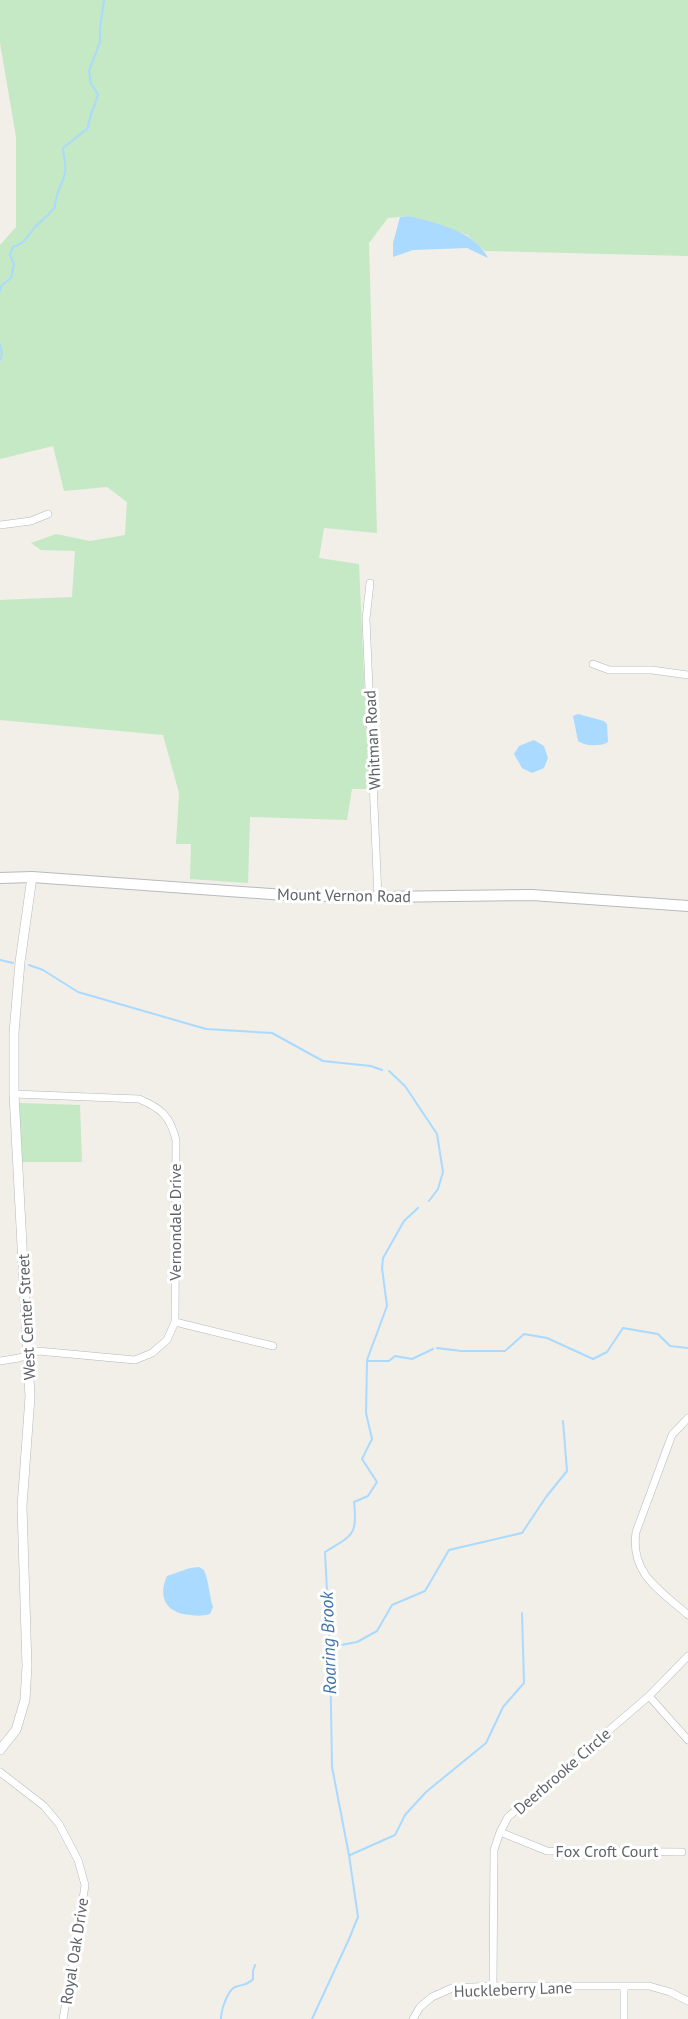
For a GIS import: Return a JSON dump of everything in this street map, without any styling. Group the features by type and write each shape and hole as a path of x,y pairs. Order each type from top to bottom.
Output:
{"main road":[{"name":"Mount Vernon Road","path":"0,878 32,877 284,895 378,897 532,895 688,906"}],"street":[{"path":"0,525 31,521 48,514"},
{"name":"Whitman Road","path":"370,583 366,620 378,897"},
{"path":"593,664 609,670 652,670 688,675"},
{"name":"West Center Street","path":"0,1750 16,1730 25,1700 27,1666 22,1506 29,1427 28,1355 14,1094 14,1033 20,962 32,877"},
{"name":"Vernondale Drive","path":"14,1094 139,1099 156,1106 166,1116 176,1140 175,1322"},
{"path":"0,1361 38,1351 135,1360 152,1353 167,1340 175,1322 273,1346"},
{"path":"688,1418 672,1435 636,1532 634,1546 637,1562 651,1582 688,1615"},
{"name":"Deerbrooke Circle","path":"493,1986 494,1850 508,1817 649,1696 688,1656"},
{"path":"649,1696 688,1740"},
{"name":"Royal Oak Drive","path":"0,1772 44,1806 60,1824 78,1860 85,1885 78,1940 63,2019"},
{"name":"Fox Croft Court","path":"500,1832 547,1851 682,1852"},
{"path":"624,1986 624,2019"},
{"name":"Huckleberry Lane","path":"413,2019 420,2007 432,1996 452,1988 649,1986 670,1992 688,2001"}],"green space":[{"path":"0,0 688,0 688,256 485,251 467,235 409,216 388,218 369,243 377,533 324,528 319,558 359,564 369,789 352,789 347,820 250,817 248,883 190,879 191,844 176,844 179,793 163,735 0,720 0,600 72,597 75,551 41,550 31,543 56,534 90,541 125,535 127,502 107,487 64,491 53,446 0,459 0,245 16,227 16,137 0,43"},
{"path":"19,1103 80,1105 82,1162 22,1162"}],"water":[{"path":"409,216 442,225 464,235 474,241 488,258 467,248 413,250 393,257 393,243 400,217"},
{"path":"578,714 604,721 607,724 608,742 593,745 578,741 573,716"},
{"path":"534,740 544,746 548,758 544,768 532,773 522,768 514,754 519,746"},
{"path":"199,1567 204,1570 207,1579 213,1607 210,1614 196,1616 176,1612 170,1608 164,1598 163,1591 167,1576"}],"waterway":[{"path":"0,291 2,285 11,278 14,264 10,255 13,247 23,242 55,207 65,170 63,148 88,128 98,94 91,84 89,71 100,42 104,0"},
{"path":"0,345 2,354 0,360"},
{"path":"0,960 13,963"},
{"path":"29,965 43,970 78,992 206,1029 272,1033 323,1061 371,1066 382,1070"},
{"path":"389,1071 405,1086 437,1134 443,1172 438,1189 429,1201"},
{"path":"367,1360 387,1306 382,1268 383,1258 404,1221 418,1208"},
{"name":"Roaring Brook","path":"437,1348 461,1351 505,1351 524,1334 547,1338 593,1359 607,1352 623,1328 658,1334 670,1346 688,1348"},
{"name":"Roaring Brook","path":"312,2019 358,1917 332,1767 330,1650 325,1552 351,1533 355,1522 354,1502 368,1496 377,1482 362,1459 372,1439 366,1413 367,1361 389,1361 395,1356 412,1359 433,1349"},
{"path":"330,1647 357,1642 377,1631 392,1605 425,1591 449,1550 522,1533 567,1471 563,1421"},
{"path":"350,1855 395,1835 405,1815 426,1792 486,1743 503,1707 524,1683 522,1613"},
{"path":"221,2019 223,2006 229,1993 235,1987 247,1984 253,1979 255,1965"}]}
